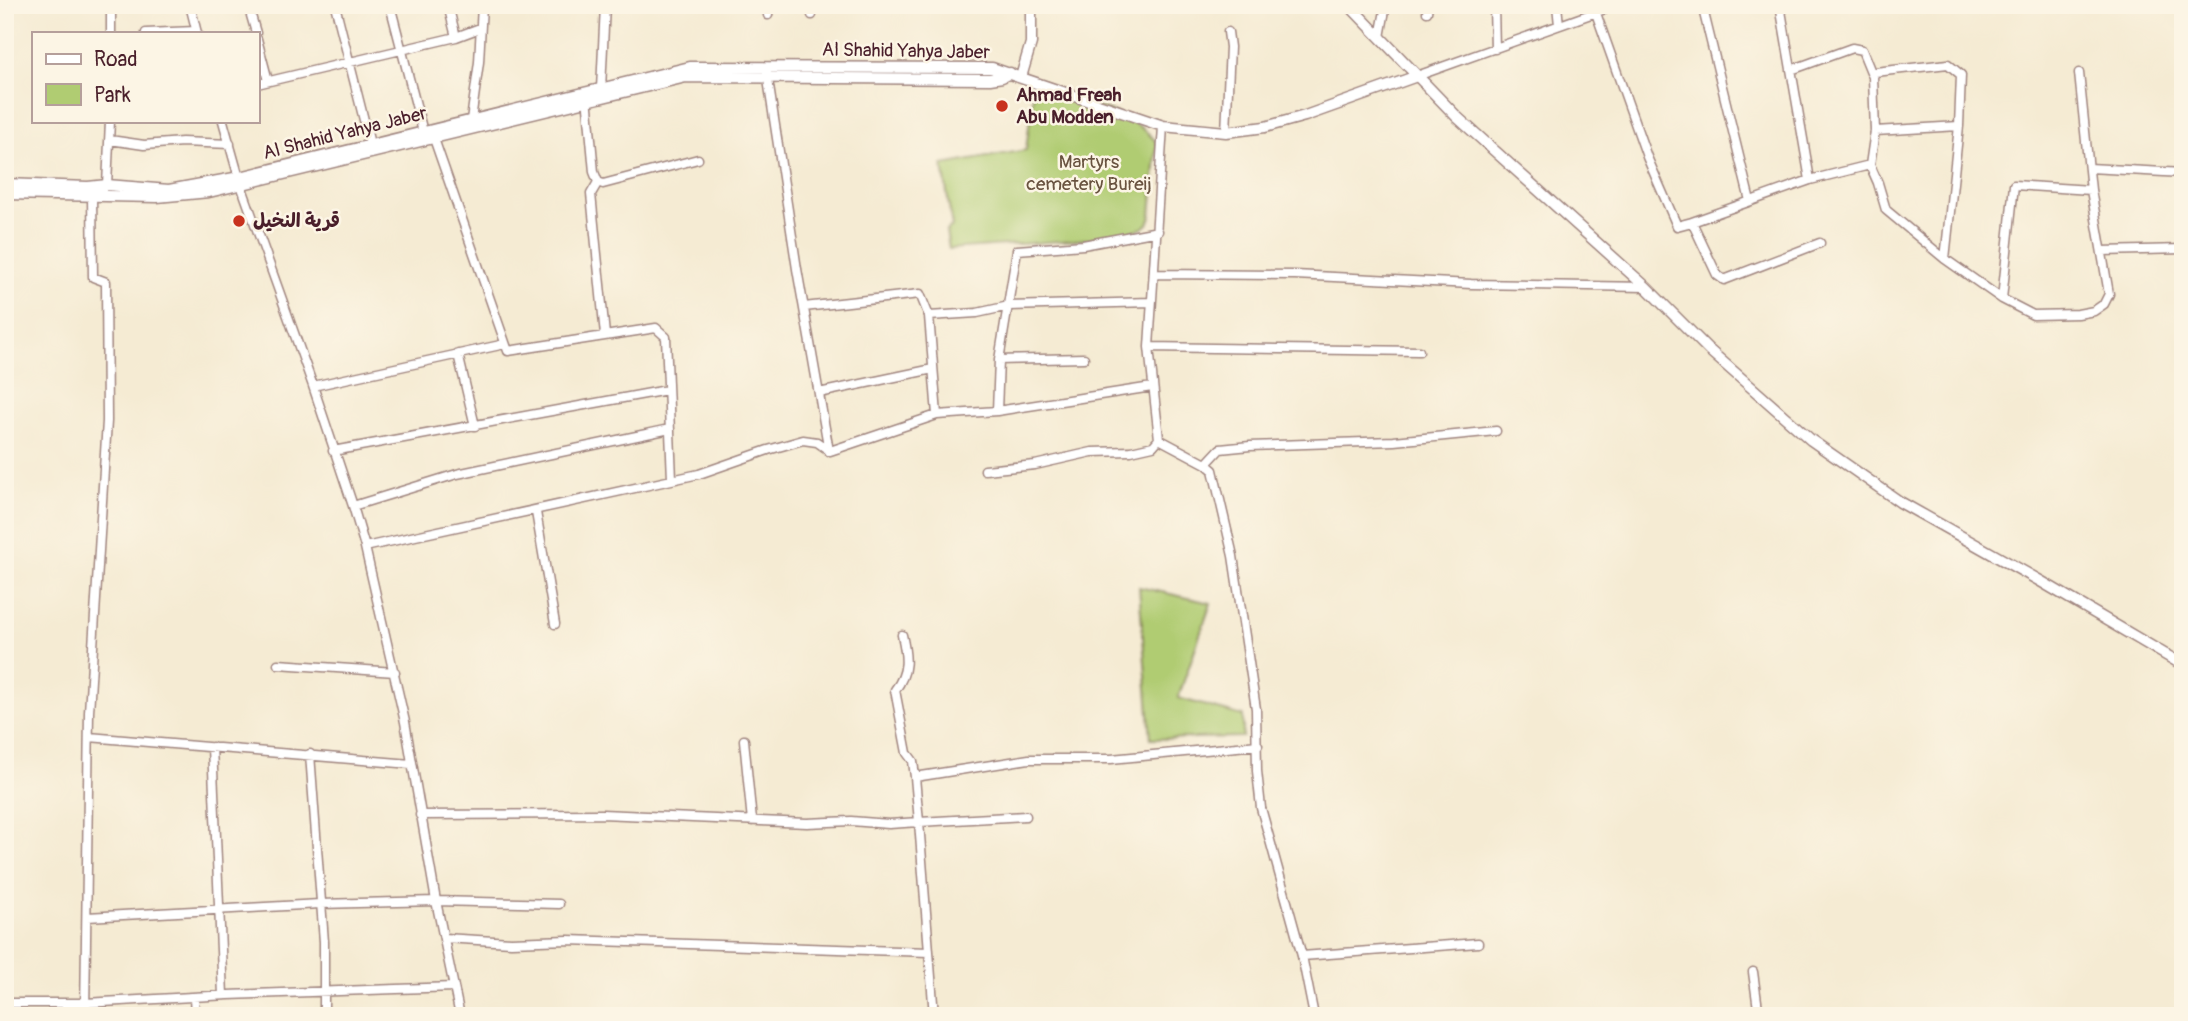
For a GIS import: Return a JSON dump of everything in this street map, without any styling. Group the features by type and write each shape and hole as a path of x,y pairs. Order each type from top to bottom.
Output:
{"street":[{"path":"111,5 111,32"},
{"path":"190,5 197,32"},
{"path":"248,5 256,32"},
{"path":"335,5 370,144"},
{"path":"390,5 401,49 429,133 508,351 656,328 666,337 672,479"},
{"path":"448,5 456,37"},
{"path":"471,120 479,62 482,5"},
{"path":"601,89 605,5"},
{"path":"1016,75 1031,43 1031,5"},
{"path":"1349,5 1457,117 1811,440 1900,502 2183,665"},
{"path":"1380,37 1386,5"},
{"path":"1494,5 1495,48"},
{"path":"1557,5 1559,25"},
{"path":"1417,76 1616,5"},
{"path":"1702,5 1750,201"},
{"path":"1780,5 1810,180"},
{"path":"1595,13 1647,157 1677,226 1810,180 1870,165"},
{"path":"259,83 456,37 480,28"},
{"path":"1226,132 1230,47 1228,32"},
{"path":"259,46 268,81"},
{"path":"1791,70 1852,48 1862,50 1872,77 1875,131 1870,165 1886,210 1945,259 2002,299 2033,315 2094,311 2104,304 2109,294 2091,190 2080,73"},
{"path":"1872,77 1875,72 1881,70 1948,64 1961,75 1959,125 1945,259"},
{"name":"Al Shahid Yahya Jaber","path":"5,184 88,187 107,185 169,190 240,181 429,133 587,97 601,89 690,67 766,72"},
{"name":"Al Shahid Yahya Jaber","path":"5,194 157,197 209,192 370,144 429,133 471,120 686,77 766,72 992,68 1163,126 1226,132 1265,127 1304,116 1417,76"},
{"path":"766,72 830,452"},
{"path":"587,97 594,172 598,181 603,184 698,159"},
{"path":"85,1016 89,737 107,421 106,282 93,277 92,196 107,185 110,122"},
{"path":"223,122 240,181 313,386 365,547 395,672 436,901 460,1016"},
{"path":"1875,131 1959,125"},
{"path":"985,470 1035,465 1092,452 1131,451 1153,446 1159,439 1149,347 1163,126"},
{"path":"110,140 144,145 182,142 230,144"},
{"path":"2089,168 2183,173"},
{"path":"598,181 592,194 605,335"},
{"path":"2002,299 2014,185 2091,190"},
{"path":"1692,222 1717,275 1724,280 1820,243"},
{"path":"998,411 999,360 1017,250 1083,244 1158,231"},
{"path":"2102,251 2183,249"},
{"path":"1154,274 1295,275 1471,284 1646,287"},
{"path":"804,307 920,294 929,316 937,415"},
{"path":"929,316 977,313 1009,306 1151,302"},
{"path":"313,386 505,344"},
{"path":"1149,347 1419,351"},
{"path":"458,354 475,426"},
{"path":"999,360 1084,358"},
{"path":"819,393 933,369"},
{"path":"830,452 937,415 998,411 1152,387"},
{"path":"333,451 667,390"},
{"path":"353,506 457,474 670,429"},
{"path":"1206,464 1220,449 1394,441 1496,431"},
{"path":"1159,439 1213,470 1233,556 1256,709 1257,771 1261,808 1302,956 1314,1016"},
{"path":"365,547 536,512 699,474 803,440 817,442 830,452"},
{"path":"536,512 555,624"},
{"path":"902,635 907,657 906,666 904,678 895,690 907,753 913,761 915,777 934,1016"},
{"path":"278,664 395,672"},
{"path":"89,737 411,764"},
{"path":"744,740 752,821"},
{"path":"915,777 1029,759 1111,759 1258,745"},
{"path":"212,747 223,995"},
{"path":"310,754 324,942 324,1016"},
{"path":"420,815 602,814 889,824 1026,816"},
{"path":"87,917 320,904 436,901 559,904"},
{"path":"444,938 929,952"},
{"path":"1302,956 1478,943"},
{"path":"1753,972 1759,1016"},
{"path":"5,1003 85,1003 454,987"},
{"path":"194,997 195,1016"}],"green space":[{"name":"Martyrs cemetery Bureij","path":"1034,87 1117,114 1133,122 1157,143 1148,224 1124,234 1089,239 949,249 946,231 952,227 943,165 1026,150"},
{"path":"1139,587 1211,603 1178,698 1243,716 1243,737 1151,739"}],"place":[{"name":"Ahmad Freah Abu Modden","path":"1002,106"},
{"name":"قرية النخيل","path":"239,221"}]}
